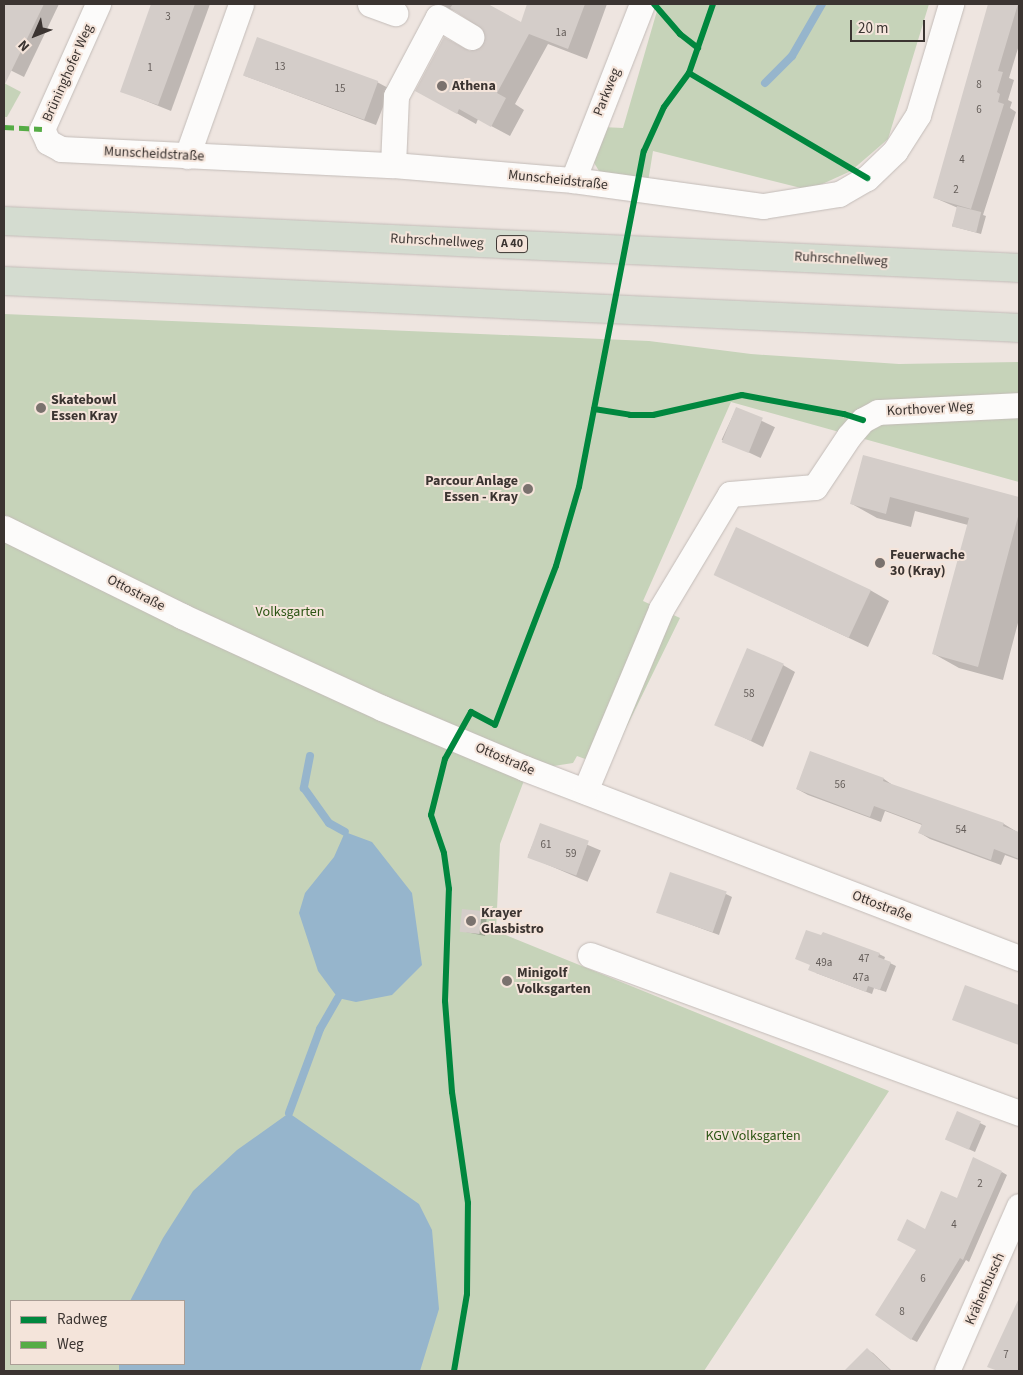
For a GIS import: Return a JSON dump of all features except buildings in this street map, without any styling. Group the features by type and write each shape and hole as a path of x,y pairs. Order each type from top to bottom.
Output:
{"highway":[{"name":"Ruhrschnellweg","path":"4,221 1019,268"},
{"path":"4,281 1019,328"}],"street":[{"name":"Brüninghofer Weg","path":"48,142 42,129 98,4"},
{"path":"187,156 241,4"},
{"path":"370,4 394,13"},
{"name":"Parkweg","path":"573,180 642,4"},
{"name":"Munscheidstraße","path":"48,142 61,149 393,165 573,180 763,206 840,194 868,178 895,151 918,115 952,4"},
{"path":"393,165 396,96 438,17 471,36"},
{"name":"Korthover Weg","path":"585,791 661,609 730,494 815,488 849,436 863,420 878,412 1019,405"},
{"name":"Ottostraße","path":"4,528 331,685 585,791 1019,958"},
{"path":"590,955 1019,1113"},
{"name":"Krähenbusch","path":"947,1371 1019,1206"}],"green space":[{"path":"659,4 929,4 888,139 851,171 809,190 653,151 648,182 608,177 599,171 593,161 602,127 623,128"},
{"path":"4,83 21,92 7,117 4,117"},
{"name":"Volksgarten","path":"4,314 649,341 751,354 899,364 1019,362 1019,482 731,402 643,601 680,618 607,767 577,756 573,763 528,770 500,844 496,931 889,1091 704,1371 4,1371"}],"water":[{"path":"345,832 372,842 412,893 422,965 392,995 356,1002 338,998 318,971 299,913 305,893 334,857"},
{"path":"289,1113 419,1204 432,1230 439,1309 420,1371 119,1371 119,1365 185,1365 185,1300 131,1300 163,1238 193,1191 237,1150"}],"waterway":[{"path":"765,83 792,56 822,4"},
{"path":"310,756 304,788 329,823 345,832"},
{"path":"289,1113 320,1029 338,998"}],"marked path":[{"path":"4,127 42,129"}],"cycle path":[{"path":"654,4 680,34 698,48"},
{"path":"454,1371 467,1294 468,1203 452,1092 445,1001 449,889 444,853 431,815 445,759 471,712 495,725 556,566 579,487 644,151 664,107 689,73 713,4"},
{"path":"689,73 867,178"},
{"path":"594,409 630,415 653,415 742,395 844,414 863,420"}],"place":[{"name":"Athena","path":"442,86"},
{"name":"Skatebowl Essen Kray","path":"41,408"},
{"name":"Parcour Anlage Essen - Kray","path":"528,489"},
{"name":"Feuerwache 30 (Kray)","path":"880,563"},
{"name":"Krayer Glasbistro","path":"471,921"},
{"name":"Minigolf Volksgarten","path":"507,981"}],"park label":[{"name":"KGV Volksgarten","path":"753,1136"}]}
